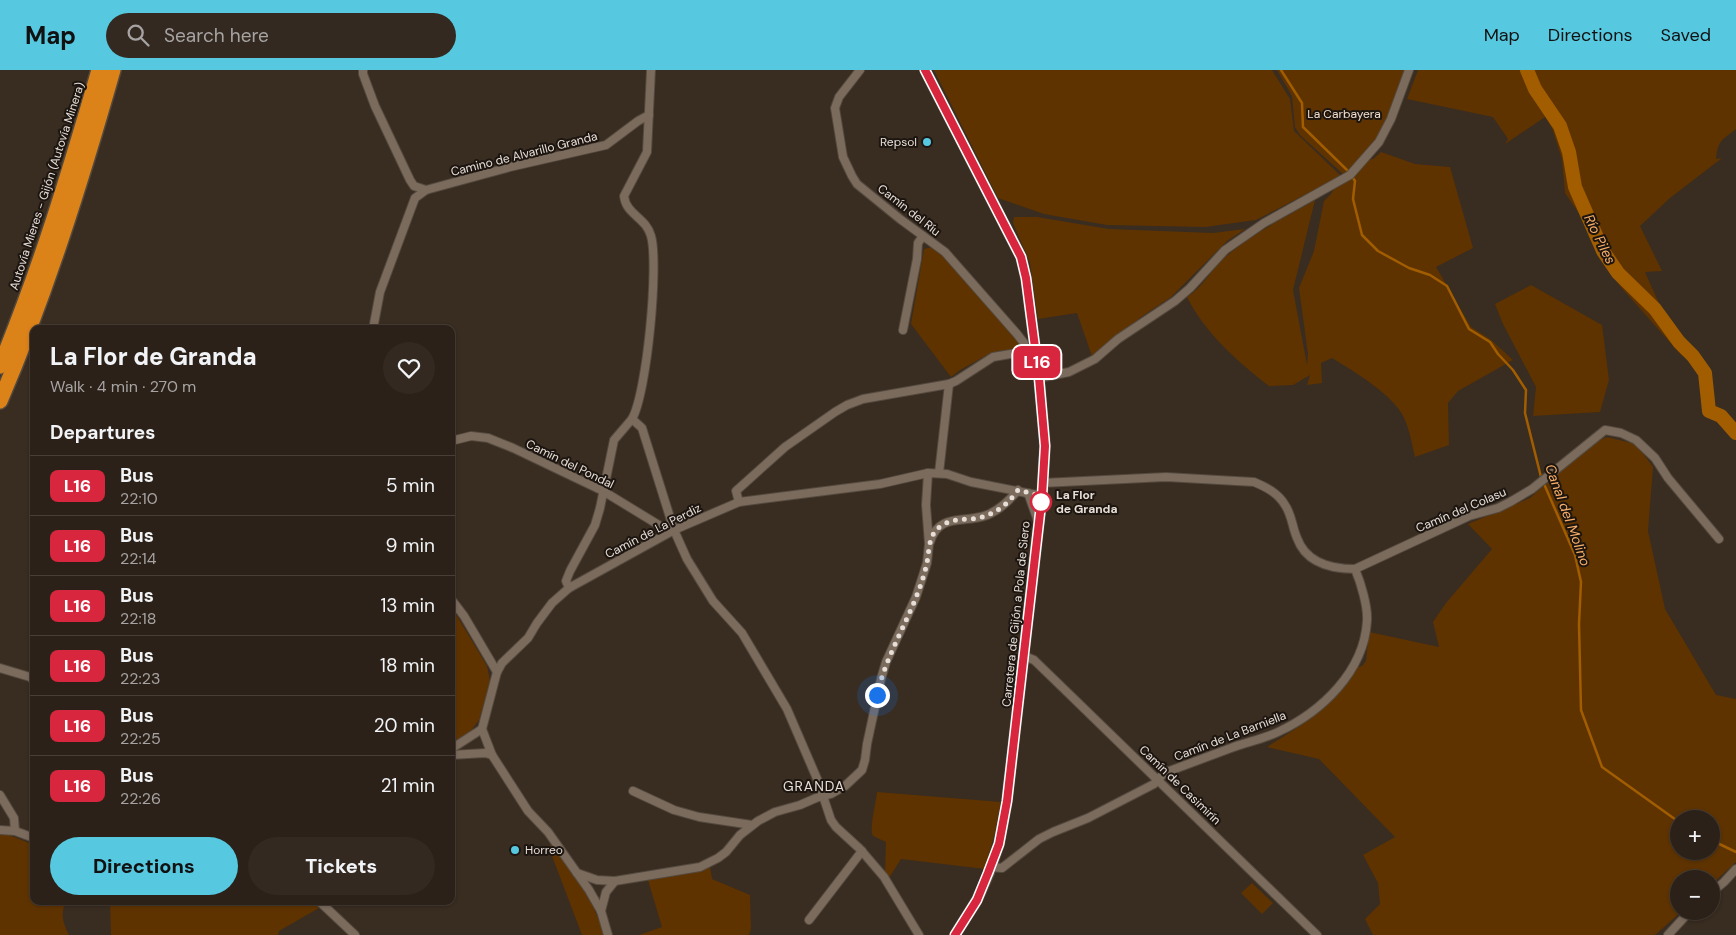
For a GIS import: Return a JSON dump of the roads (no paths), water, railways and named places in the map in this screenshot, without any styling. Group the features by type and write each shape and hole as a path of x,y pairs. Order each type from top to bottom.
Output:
{"highway":[{"name":"Autovía Mieres - Gijón (Autovía Minera)","path":"0,366 29,292 72,162 99,70"},
{"path":"31,325 43,295 86,165 113,70"},
{"path":"0,401 30,327"}],"street":[{"path":"364,70 363,74 375,106 410,180 414,186 426,190"},
{"path":"568,588 566,581 595,525 614,440 636,412 644,372 652,311 652,237 647,227 627,208 624,196 647,152 651,70"},
{"name":"Camín del Ríu","path":"860,70 839,97 835,108 838,133 846,165 857,184 945,252 1030,351"},
{"name":"Carretera de Gijón a Pola de Siero","path":"925,70 1021,257 1026,278 1030,351 1039,378 1045,446 1042,496 1007,801 999,844 991,867 977,900 955,935"},
{"path":"1039,378 1068,372 1095,359 1118,339 1174,302 1190,288 1225,250 1280,214 1352,174 1377,144 1391,119 1409,70"},
{"name":"Camino de Alvarillo Granda","path":"426,190 510,167 606,145 649,115"},
{"path":"374,325 380,292 414,198 426,190"},
{"path":"904,330 918,243 923,236"},
{"path":"738,502 736,492 785,446 835,412 863,399 949,384 993,358 1030,351"},
{"path":"939,473 949,384"},
{"path":"632,419 642,428 674,530 696,575 713,601 742,633 787,709 805,748 831,820 862,851 892,890 919,935"},
{"name":"Camín del Colasu","path":"1355,570 1469,516 1498,508 1536,486 1600,432 1605,430 1621,433 1636,440 1655,458 1668,478 1719,539"},
{"name":"Camín del Pondal","path":"455,440 471,436 488,438 513,448 603,491 662,527 674,530"},
{"path":"577,873 597,880 615,881 700,867 726,852 740,835 752,825 775,812 831,794 845,786 862,770 886,662 923,578 927,563 929,544 926,505 928,473"},
{"name":"Camín de La Perdiz","path":"482,729 496,672 502,663 528,638 552,603 568,588 674,530 738,502 748,499 809,494 880,484 928,473 939,473 971,482 1042,496"},
{"path":"1042,483 1166,477 1254,482 1274,492 1284,503 1290,514 1299,543 1310,557 1331,567 1355,570"},
{"path":"929,544 932,536 940,526 953,520 991,514 1007,504 1018,490"},
{"path":"1028,493 1039,522"},
{"name":"Camín de La Barniella","path":"991,867 1002,868 1040,839 1088,818 1154,784 1164,773 1278,732 1316,710 1340,686 1359,655 1366,628 1367,614 1355,570"},
{"path":"455,604 464,616 496,672"},
{"name":"Camín de Casimirín","path":"1024,656 1034,660 1317,935"},
{"path":"0,668 30,677"},
{"path":"455,746 482,729 492,755 528,811 548,832 589,890 601,912 608,935"},
{"path":"455,754 484,753 492,755"},
{"path":"633,791 682,812 699,817 752,825"},
{"path":"0,795 14,818 16,831"},
{"path":"0,830 16,831 30,836"},
{"path":"809,920 862,851"},
{"path":"1720,884 1736,869"},
{"path":"601,912 606,892 615,881"},
{"path":"323,905 354,935"},
{"path":"1668,935 1682,920"}],"waterway":[{"name":"Canal del Molino","path":"1281,70 1302,103 1303,127 1349,172 1355,181 1353,199 1362,235 1378,251 1409,268 1430,275 1447,286 1469,329 1490,342 1513,370 1526,390 1525,413 1541,477 1575,555 1581,582 1579,624 1581,710 1602,767 1670,816"},
{"name":"Río Piles","path":"1527,70 1535,89 1560,126 1569,152 1575,187 1603,251 1618,273 1655,309 1679,342 1693,356 1705,373 1709,411 1721,416 1736,433"},
{"name":"Canal del Molino","path":"1720,844 1736,852"}],"place":[{"name":"Repsol","path":"927,142"},
{"name":"La Flor de Granda","path":"1041,502"},
{"name":"Horreo","path":"515,850"}],"district":[{"name":"GRANDA","path":"814,786"}],"park label":[{"name":"La Carbayera","path":"1344,114"}]}
